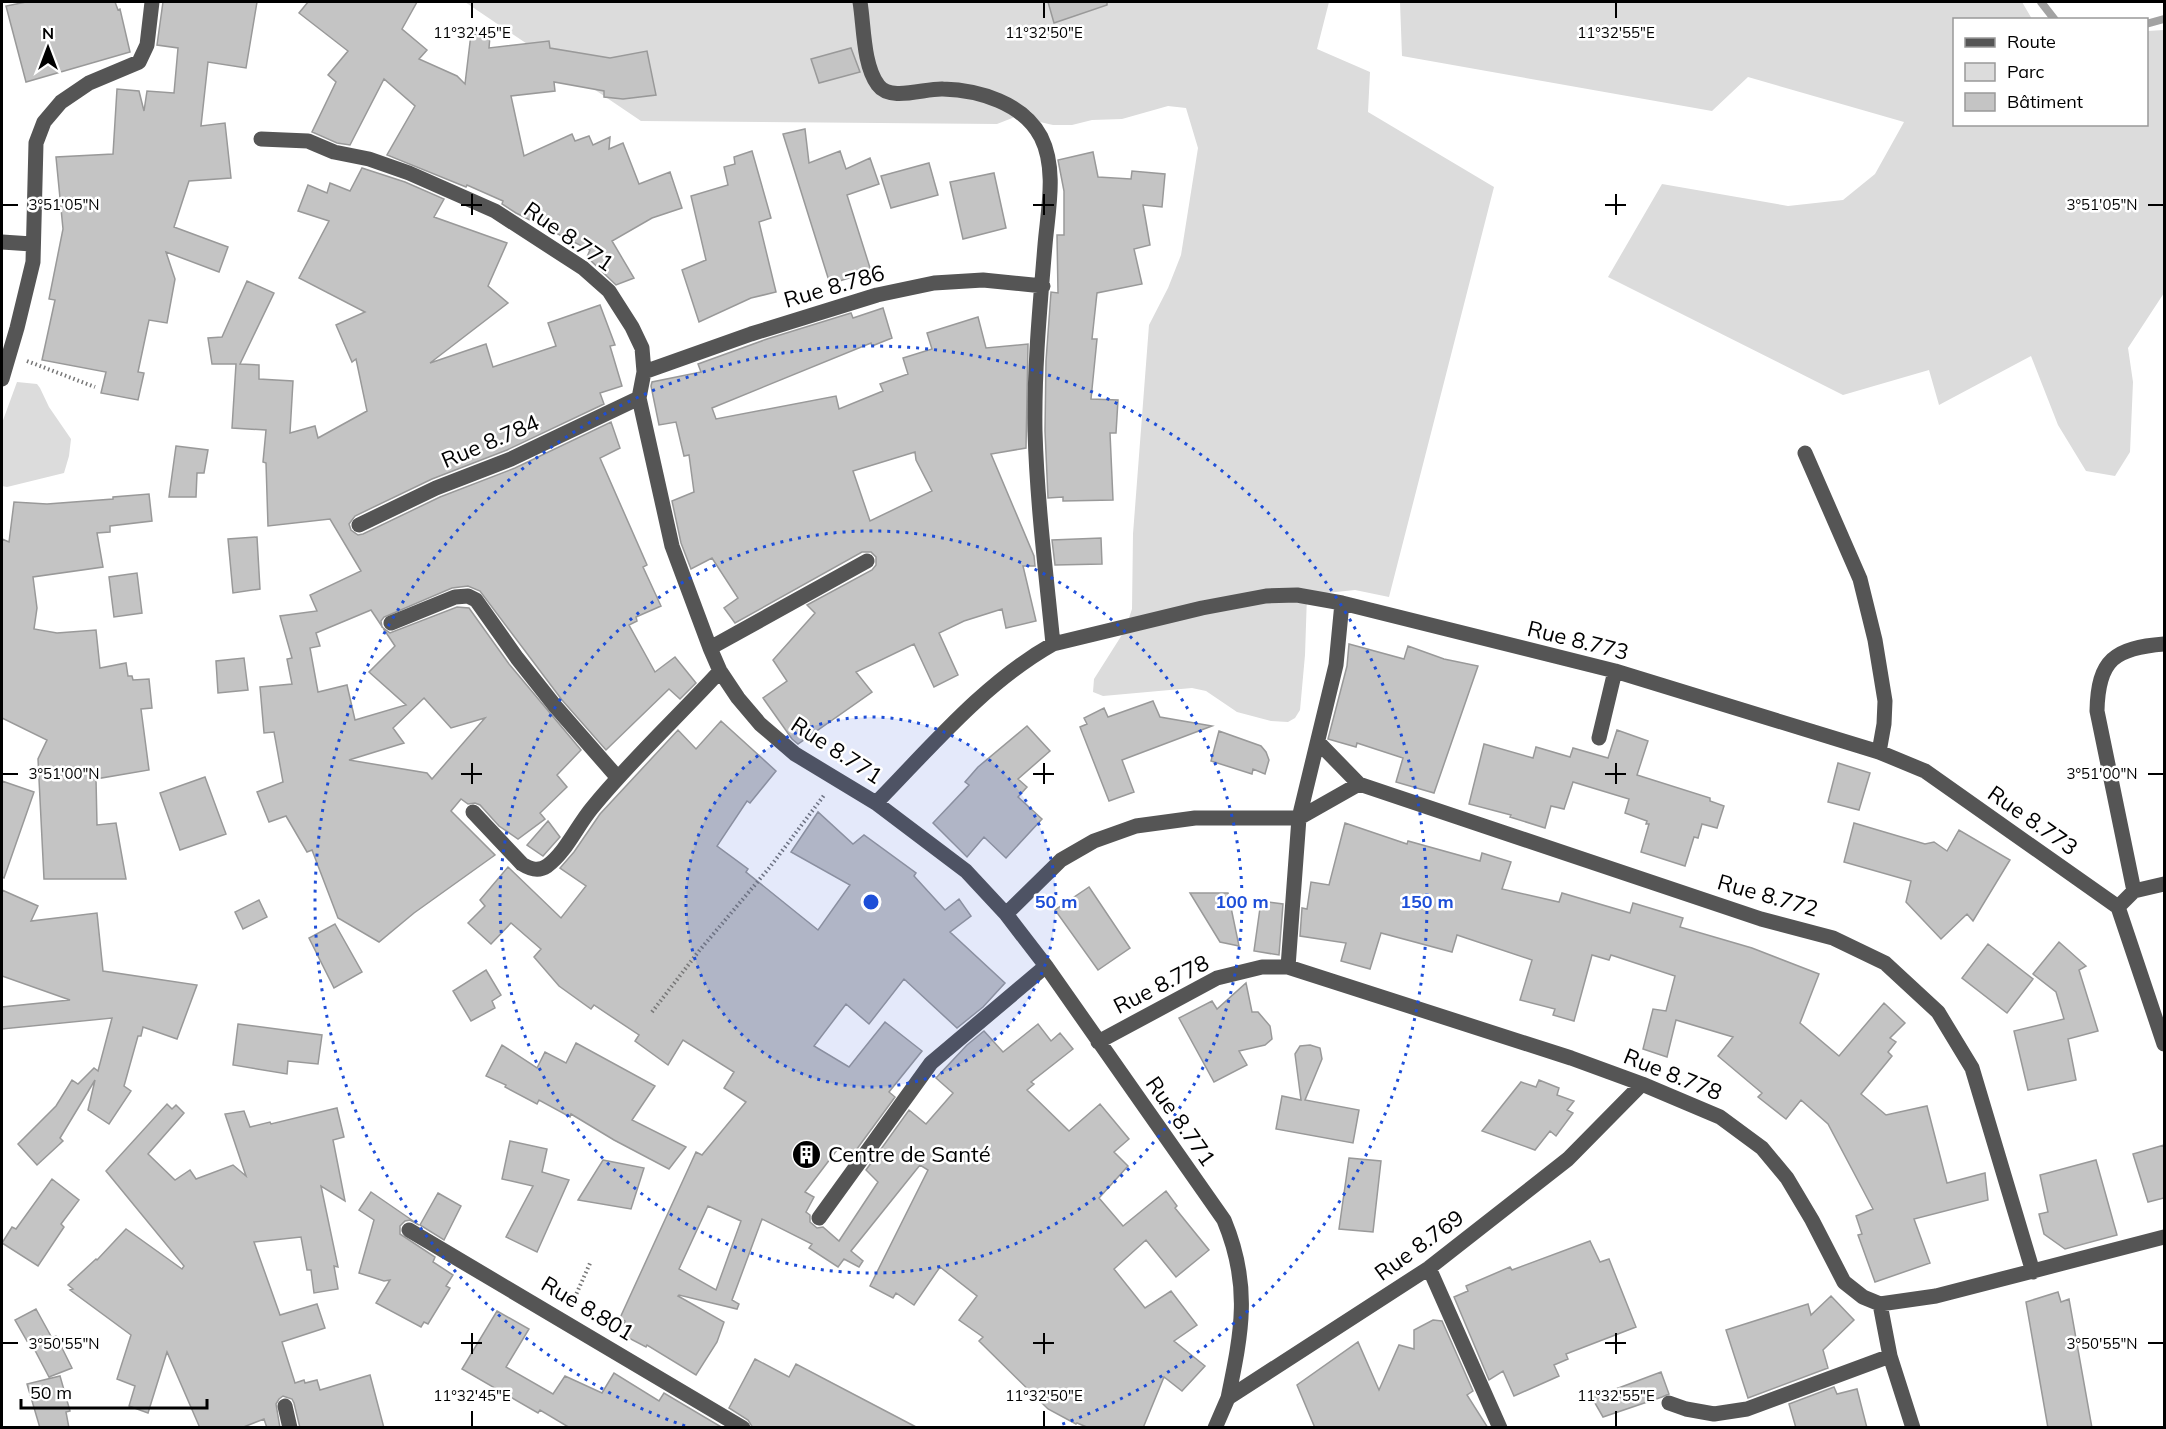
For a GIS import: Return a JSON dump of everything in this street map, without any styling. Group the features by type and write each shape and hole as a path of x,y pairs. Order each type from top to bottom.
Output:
{"street":[{"path":"2,378 33,262 36,143 44,122 60,102 89,83 139,62 147,45 152,2"},
{"path":"860,2 868,65 878,86 890,93 942,89 981,94 1008,106 1027,118 1041,138 1049,164 1050,208 1037,346 1035,430 1053,644"},
{"name":"Rue 8.771","path":"261,139 308,141 334,152 369,159 409,173 495,212 583,268 609,291 642,348 644,372 639,398 672,546 720,671 738,698 760,724 795,754 876,803 966,871 1006,914 1046,966 1224,1220 1235,1248 1242,1314 1239,1348 1228,1398"},
{"path":"2,242 32,244"},
{"name":"Rue 8.786","path":"644,372 751,334 877,295 934,283 983,280 1043,286"},
{"name":"Rue 8.784","path":"359,525 436,488 511,459 639,398"},
{"path":"1805,453 1860,579 1875,640 1885,701 1879,752"},
{"path":"710,648 867,561"},
{"name":"Rue 8.773","path":"876,803 954,723 1005,676 1027,659 1053,644 1202,608 1266,596 1297,595 1342,603 1615,671 1879,752 1925,771 2118,907"},
{"path":"391,623 455,597 468,596 476,600 555,706 618,778"},
{"path":"1288,967 1299,818 1336,665 1342,603"},
{"path":"2134,891 2097,711 2097,691 2103,671 2115,657 2137,646 2164,644"},
{"path":"473,812 522,864 530,869 538,870 545,867 591,808 720,671"},
{"path":"1599,738 1615,671"},
{"name":"Rue 8.772","path":"1318,742 1359,784 1761,919 1833,938 1885,963 1938,1012 1972,1068 2033,1272"},
{"path":"1006,914 1061,860 1094,841 1136,826 1195,818 1299,818 1359,784"},
{"path":"2164,884 2134,891 2118,907 2164,1044"},
{"path":"819,1218 931,1063 1046,966"},
{"name":"Rue 8.778","path":"1098,1042 1217,978 1262,968 1288,967 1571,1059 1642,1084 1720,1117 1762,1148 1787,1178 1844,1282 1863,1297 1880,1304"},
{"name":"Rue 8.769","path":"1228,1398 1429,1268 1568,1159 1642,1084"},
{"name":"Rue 8.801","path":"409,1230 743,1428"},
{"path":"1913,1428 1890,1356 1880,1304 1936,1296 2164,1237"},
{"path":"1429,1268 1500,1428"},
{"path":"1669,1403 1714,1414 1747,1409 1890,1356"},
{"path":"1215,1428 1228,1398"},
{"path":"285,1406 290,1428"}],"path":[{"path":"9,354 95,387"},
{"path":"652,1012 699,951 770,867 836,780"},
{"path":"564,1320 591,1262"}],"green space":[{"path":"465,2 1329,2 1317,49 1370,72 1368,112 1494,187 1389,597 1355,590 1307,595 1300,710 1295,718 1288,722 1271,721 1237,712 1206,691 1192,688 1103,696 1093,692 1094,679 1125,630 1132,609 1133,534 1149,325 1168,288 1181,255 1198,148 1186,108 1168,106 1122,119 1092,120 1072,125 1040,122 1030,111 997,124 641,121"},
{"path":"1400,2 2022,2 2031,18 1953,18 1953,126 2148,126 2148,31 2164,30 2164,293 2128,348 2133,382 2130,452 2115,476 2086,471 2058,425 2031,356 1939,405 1929,370 1843,395 1608,277 1662,184 1788,206 1843,200 1875,174 1904,122 1748,77 1712,111 1402,56"},
{"path":"17,382 37,384 49,407 71,439 64,473 7,487 2,486 2,423"}],"building":[{"path":"26,2 115,2 118,10 120,9 130,52 26,82 6,6"},
{"path":"163,2 257,2 246,68 208,62 201,126 225,123 231,178 189,181 174,227 228,247 219,272 166,252 175,279 167,323 149,320 138,372 144,373 138,400 101,393 106,372 42,360 55,300 49,299 63,229 56,157 113,154 117,89 139,91 144,111 147,91 174,93 178,48 157,45"},
{"path":"308,2 417,2 402,29 427,50 419,59 457,76 465,84 471,34 490,36 489,48 549,41 550,48 610,58 647,51 656,95 623,99 604,97 604,91 554,82 555,91 511,96 524,156 572,134 575,141 589,136 593,145 610,137 609,149 623,143 639,184 670,172 682,208 652,218 612,241 634,278 616,285 587,257 590,250 516,213 502,204 503,201 387,155 415,106 384,79 350,145 337,143 312,132 336,82 328,75 348,51 299,13"},
{"path":"1048,2 1107,2 1107,5 1054,23"},
{"path":"851,48 860,72 819,83 811,59"},
{"path":"805,129 809,163 840,151 846,169 870,158 879,184 847,195 871,271 830,284 783,134"},
{"path":"752,151 771,218 759,222 776,292 751,298 699,322 682,270 706,260 691,196 728,185 724,167 735,164 734,157"},
{"path":"1093,152 1098,177 1131,179 1132,171 1165,174 1162,207 1143,205 1150,245 1134,249 1142,284 1097,293 1092,339 1097,339 1091,399 1118,400 1116,433 1110,433 1113,500 1063,501 1063,497 1048,498 1045,431 1046,361 1051,292 1058,293 1057,235 1064,235 1064,191 1058,160"},
{"path":"929,163 938,195 891,208 881,176"},
{"path":"362,168 405,182 444,199 434,217 507,243 488,286 508,303 430,363 486,344 493,367 556,346 548,323 600,305 615,345 610,346 622,386 600,393 604,404 507,450 432,479 355,516 349,524 351,530 358,535 363,534 440,497 515,468 611,422 620,448 600,458 647,565 643,567 661,606 636,617 637,621 629,625 655,672 675,657 696,683 680,699 669,689 606,750 562,700 480,591 468,586 452,588 384,617 381,621 382,626 371,610 316,633 320,646 310,648 318,692 347,685 355,720 406,705 369,672 395,646 383,628 390,633 457,607 469,608 509,664 581,750 557,775 567,787 540,813 545,819 518,839 499,826 480,805 468,804 461,799 451,811 495,855 414,913 379,942 338,918 312,850 307,852 286,816 269,822 257,792 283,782 274,732 264,733 260,687 292,684 287,659 292,658 280,616 317,611 310,595 361,571 330,519 268,526 266,463 263,462 266,430 232,428 236,364 212,364 208,338 222,337 247,281 274,293 240,364 259,365 259,379 293,381 290,433 315,426 318,438 367,411 356,359 352,362 336,325 365,312 299,278 329,221 298,211 308,185 327,193 330,183 350,191","holes":["424,698 451,728 485,718 432,779 427,773 349,760 404,743 393,728"]},
{"path":"994,173 1006,228 963,239 950,182"},
{"path":"883,308 892,338 872,346 871,343 712,408 716,419 836,396 839,409 883,391 880,384 908,374 903,358 932,349 927,333 978,317 986,348 1028,344 1026,448 991,454 1034,556 1035,566 1023,566 1036,621 1006,628 1002,609 964,621 939,633 958,675 934,687 914,644 856,672 872,692 798,744 763,698 787,681 773,660 815,613 807,605 872,570 876,565 876,557 871,552 862,552 735,623 724,608 738,598 712,558 691,569 681,543 672,501 694,492 689,455 684,456 676,422 659,425 651,386 652,382 701,372 698,364 767,339 851,313 853,318","holes":["915,452 916,460 932,491 870,521 853,471"]},
{"path":"176,446 208,450 204,473 197,473 196,497 169,497"},
{"path":"149,494 152,521 110,526 110,532 97,533 103,567 33,577 37,608 34,629 57,633 96,630 100,668 126,663 128,676 132,676 133,680 149,679 152,708 141,709 149,770 96,779 97,825 116,823 126,879 44,879 38,759 47,740 2,718 2,539 9,542 14,502 47,504"},
{"path":"257,537 260,589 233,593 228,539"},
{"path":"1101,538 1102,564 1055,565 1052,540"},
{"path":"137,573 142,613 114,617 109,577"},
{"path":"1349,644 1404,659 1408,646 1444,659 1478,666 1434,793 1396,782 1403,758 1357,743 1356,747 1328,739 1347,666"},
{"path":"244,658 248,690 218,693 216,661"},
{"path":"1153,701 1160,717 1212,726 1122,760 1134,792 1109,801 1080,727 1087,724 1084,718 1104,708 1108,717"},
{"path":"721,721 776,771 750,803 747,801 717,846 748,869 746,872 818,930 850,885 791,852 818,812 853,844 864,835 916,873 914,876 945,910 959,899 971,916 950,932 1005,983 983,1007 957,1028 904,979 869,1024 846,1004 814,1046 849,1067 885,1022 922,1051 889,1092 895,1097 851,1157 840,1146 805,1192 814,1197 806,1212 810,1215 810,1222 817,1228 823,1227 839,1241 878,1182 866,1170 909,1110 926,1124 953,1093 936,1078 967,1045 984,1031 1003,1052 1038,1024 1051,1041 1060,1033 1073,1049 1031,1082 1034,1084 1027,1090 1069,1131 1100,1104 1129,1139 1114,1152 1128,1166 1099,1198 1123,1226 1166,1191 1177,1206 1175,1208 1209,1250 1176,1277 1146,1240 1114,1269 1145,1308 1171,1291 1197,1325 1174,1341 1205,1366 1182,1391 1164,1377 1143,1428 1089,1428 1076,1424 1048,1409 979,1341 983,1337 959,1320 977,1296 940,1267 914,1305 896,1293 893,1298 870,1286 928,1170 920,1165 851,1251 863,1261 859,1267 844,1259 838,1267 809,1248 812,1244 762,1219 732,1300 739,1304 737,1309 679,1295 724,1322 717,1342 696,1375 647,1345 646,1347 623,1335 627,1328 623,1326 625,1321 620,1318 696,1152 702,1155 746,1102 724,1088 734,1072 683,1040 668,1065 635,1041 639,1035 594,1005 591,1009 559,986 534,957 541,949 511,923 491,944 468,923 485,906 480,900 508,867 561,918 586,886 560,868 600,814 678,730 696,749","holes":["708,1206 741,1221 716,1290 679,1269"]},
{"path":"1027,726 1050,751 1018,779 1027,787 1018,797 1042,819 1006,858 984,837 967,857 933,823 969,785 965,782 978,767"},
{"path":"1617,730 1648,741 1637,775 1710,798 1710,801 1724,806 1717,828 1702,824 1698,838 1694,837 1685,866 1641,852 1649,824 1646,824 1647,821 1625,813 1629,799 1573,782 1564,809 1551,806 1545,828 1510,817 1511,815 1469,804 1484,744 1533,758 1536,747 1570,757 1573,748 1608,758"},
{"path":"1219,731 1261,746 1269,760 1265,774 1253,769 1252,774 1211,761"},
{"path":"1838,763 1870,773 1859,810 1828,802"},
{"path":"205,777 226,834 180,850 160,793"},
{"path":"2,781 34,792 4,878 2,877"},
{"path":"548,821 560,837 543,856 527,845"},
{"path":"1345,823 1407,844 1408,841 1480,861 1482,853 1511,862 1502,889 1559,902 1562,893 1630,913 1633,903 1683,918 1680,927 1752,948 1819,974 1800,1023 1839,1056 1884,1003 1905,1023 1890,1038 1896,1042 1888,1052 1892,1056 1861,1094 1886,1115 1927,1106 1947,1183 1985,1173 1988,1200 1914,1219 1930,1263 1875,1282 1858,1235 1862,1234 1856,1216 1873,1209 1828,1124 1801,1100 1786,1119 1758,1097 1762,1093 1718,1056 1733,1037 1676,1020 1667,1057 1643,1049 1653,1009 1666,1011 1675,976 1611,955 1609,960 1592,955 1574,1021 1553,1015 1555,1009 1520,1000 1532,960 1457,935 1452,952 1381,933 1370,969 1341,961 1346,943 1300,936 1302,908 1307,909 1311,882 1329,885"},
{"path":"1854,823 1925,844 1934,842 1947,851 1959,830 2010,860 1973,921 1967,914 1941,939 1906,902 1911,881 1844,862"},
{"path":"1089,887 1130,948 1098,970 1055,910"},
{"path":"2,890 38,906 31,921 97,913 103,971 197,985 177,1039 143,1027 141,1036 138,1036 124,1086 131,1091 109,1124 88,1110 95,1080 60,1138 63,1141 37,1165 18,1144 56,1106 72,1080 78,1084 94,1068 98,1071 112,1018 2,1029 2,1007 70,1000 2,976"},
{"path":"1190,893 1228,893 1239,946 1220,942"},
{"path":"259,900 267,917 243,929 235,912"},
{"path":"1261,901 1283,904 1279,955 1254,951"},
{"path":"335,924 362,972 334,988 309,938"},
{"path":"2059,942 2086,966 2079,970 2098,1031 2068,1039 2076,1080 2028,1090 2014,1031 2064,1019 2056,992 2033,974"},
{"path":"1988,944 2033,979 2007,1013 1962,978"},
{"path":"486,970 501,995 492,1001 495,1008 471,1021 453,991"},
{"path":"1246,983 1252,1012 1258,1012 1270,1026 1272,1039 1265,1045 1239,1051 1247,1065 1214,1082 1179,1018 1212,1001 1217,1009"},
{"path":"238,1024 322,1035 318,1064 288,1061 287,1074 233,1065"},
{"path":"576,1043 655,1086 632,1120 686,1147 669,1169 571,1114 570,1117 539,1100 537,1104 486,1076 502,1045 537,1068 545,1052 566,1063"},
{"path":"1310,1045 1320,1048 1322,1059 1305,1100 1359,1110 1353,1143 1276,1129 1282,1096 1301,1100 1295,1054 1300,1046"},
{"path":"1539,1080 1559,1088 1557,1095 1574,1101 1567,1110 1573,1113 1556,1136 1550,1131 1535,1150 1482,1131 1521,1082 1536,1087"},
{"path":"167,1104 172,1109 176,1105 184,1113 148,1154 175,1180 190,1170 196,1179 233,1165 246,1176 225,1114 244,1111 250,1127 337,1108 344,1137 333,1140 345,1201 321,1186 338,1267 334,1266 338,1289 314,1293 311,1270 307,1270 301,1237 254,1242 280,1315 317,1304 325,1328 282,1342 295,1383 317,1380 320,1390 370,1375 384,1428 300,1428 292,1399 283,1396 276,1404 280,1428 267,1428 264,1419 241,1428 200,1428 167,1352 148,1413 129,1406 135,1386 117,1379 131,1335 70,1290 73,1289 68,1285 97,1260 126,1229 182,1269 184,1266 106,1171"},
{"path":"510,1141 547,1149 542,1172 569,1180 537,1252 506,1237 533,1186 502,1179"},
{"path":"2164,1145 2164,1198 2148,1202 2133,1154"},
{"path":"1349,1158 1381,1161 1373,1232 1339,1229"},
{"path":"603,1160 644,1168 631,1209 578,1200"},
{"path":"2096,1160 2117,1235 2065,1249 2044,1234 2039,1214 2048,1212 2040,1175"},
{"path":"52,1179 79,1200 61,1224 64,1227 38,1266 2,1243 12,1227 16,1229"},
{"path":"371,1192 419,1225 410,1220 405,1221 400,1226 400,1234 435,1257 433,1262 453,1275 446,1286 450,1288 428,1324 424,1322 421,1327 376,1303 390,1280 384,1281 359,1273 374,1220 359,1210"},
{"path":"438,1193 461,1206 444,1240 420,1225"},
{"path":"1590,1241 1600,1262 1609,1259 1636,1327 1566,1354 1568,1359 1554,1365 1559,1376 1514,1396 1503,1371 1489,1380 1454,1297 1468,1291 1466,1286 1510,1267 1512,1270"},
{"path":"2058,1292 2061,1302 2069,1299 2092,1428 2048,1428 2026,1302"},
{"path":"1831,1296 1854,1320 1823,1350 1828,1368 1748,1398 1726,1330 1808,1304 1811,1315"},
{"path":"36,1309 52,1338 56,1336 72,1368 49,1377 29,1339 27,1341 15,1320"},
{"path":"497,1311 529,1329 506,1367 553,1394 565,1376 602,1393 614,1373 659,1401 664,1393 723,1428 570,1428 540,1410 538,1413 462,1369"},
{"path":"1433,1320 1442,1321 1473,1391 1467,1395 1488,1428 1315,1428 1297,1385 1358,1342 1379,1390 1399,1345 1414,1349 1414,1330"},
{"path":"755,1359 789,1377 796,1364 918,1428 753,1428 748,1420 729,1408"},
{"path":"1661,1372 1669,1394 1662,1397 1603,1417 1592,1398"},
{"path":"60,1376 70,1411 66,1412 69,1428 40,1428 27,1384"},
{"path":"1834,1387 1837,1394 1857,1389 1867,1428 1796,1428 1789,1404"}],"waterway":[{"path":"2041,2 2053,18"},
{"path":"2148,23 2164,19"}],"place":[{"name":"Centre de Santé","path":"807,1154"}]}
